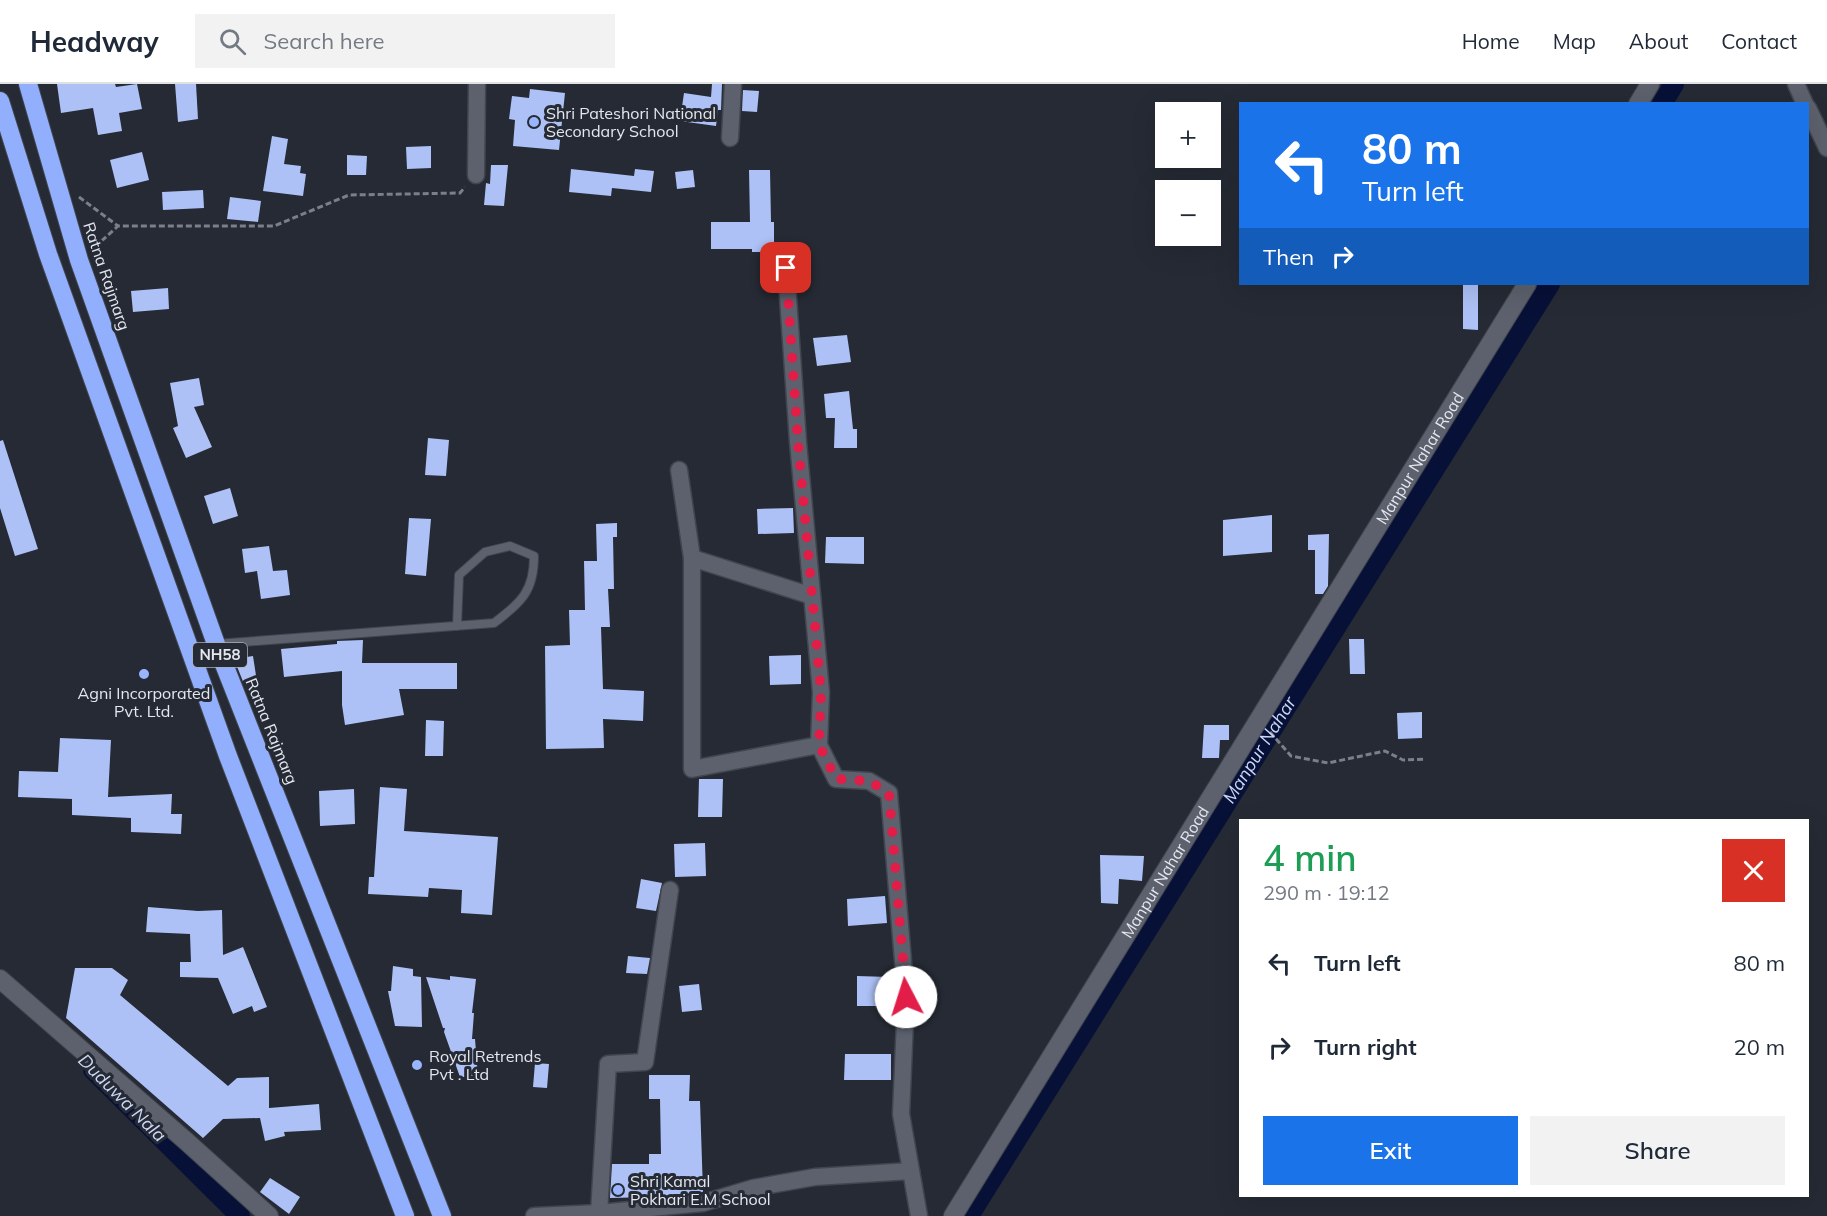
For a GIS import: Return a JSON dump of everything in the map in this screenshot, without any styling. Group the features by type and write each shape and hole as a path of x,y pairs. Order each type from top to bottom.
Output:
{"highway":[{"name":"Ratna Rajmarg","path":"28,84 79,260 216,644 442,1216"},
{"name":"NH58","path":"0,101 48,254 228,756 405,1216"}],"street":[{"path":"476,175 477,84"},
{"path":"729,138 733,84"},
{"path":"1639,102 1650,84"},
{"path":"1796,84 1804,102"},
{"path":"1809,110 1827,148"},
{"path":"786,268 821,692 819,745 836,779 869,781 889,793 906,997 901,1114 919,1216"},
{"name":"Manpur Nahar Road","path":"953,1216 1526,285"},
{"path":"679,470 692,558 692,769 819,745"},
{"path":"692,558 812,596"},
{"path":"599,1213 608,1064 645,1062 670,890"},
{"path":"0,979 269,1216"},
{"path":"534,1216 599,1213 703,1203 753,1188 816,1178 911,1171"}],"lane":[{"path":"216,644 457,626 494,623 520,603 534,575 534,556 510,546 485,552 459,575 457,626"}],"path":[{"path":"56,179 118,226 274,226 348,195 460,193 476,175"},
{"path":"79,260 118,226"},
{"path":"1257,722 1270,732 1291,756 1328,763 1386,751 1403,760 1426,759"}],"building":[{"path":"57,84 115,84 116,87 137,84 142,109 119,113 122,131 98,135 93,108 61,113"},
{"path":"175,84 196,84 198,119 178,122"},
{"path":"712,84 722,84 721,110 718,110 716,126 680,121 684,93 711,97"},
{"path":"530,89 565,93 559,150 513,146 515,120 509,119 512,96 529,98"},
{"path":"743,90 759,91 757,112 742,111"},
{"path":"272,136 288,139 284,164 301,166 300,173 306,174 303,196 263,191"},
{"path":"431,146 431,168 407,169 406,147"},
{"path":"142,152 149,180 117,188 110,160"},
{"path":"347,155 367,156 366,175 347,175"},
{"path":"491,165 508,165 504,206 484,205 486,183 490,184"},
{"path":"571,169 634,176 635,169 654,171 651,192 612,188 611,196 569,192"},
{"path":"693,170 695,187 677,189 675,172"},
{"path":"749,170 770,170 774,252 752,252 752,249 711,249 711,222 750,222"},
{"path":"203,190 204,208 163,210 162,192"},
{"path":"230,197 261,201 258,222 227,219"},
{"path":"1463,285 1478,285 1478,330 1463,329"},
{"path":"168,288 169,309 133,312 131,291"},
{"path":"847,335 851,362 817,366 813,338"},
{"path":"199,378 204,405 194,407 212,447 186,458 173,428 178,426 170,383"},
{"path":"849,391 853,429 857,429 857,448 834,448 835,418 826,418 824,394"},
{"path":"428,438 449,440 446,476 425,475"},
{"path":"3,440 38,549 15,556 0,508 0,441"},
{"path":"230,488 238,516 213,524 204,496"},
{"path":"793,508 794,533 758,534 757,509"},
{"path":"1272,515 1272,552 1223,556 1223,520"},
{"path":"409,518 431,519 426,576 405,574"},
{"path":"617,523 617,537 613,537 614,589 608,589 610,627 601,627 603,689 644,691 643,721 603,719 604,748 546,749 545,646 570,645 569,610 585,610 584,561 597,561 596,524"},
{"path":"1329,534 1328,586 1323,594 1315,594 1315,550 1308,550 1308,535"},
{"path":"826,537 864,537 864,564 825,563"},
{"path":"269,546 273,571 287,570 290,595 261,599 257,571 245,573 242,549"},
{"path":"1349,639 1364,639 1365,674 1350,674"},
{"path":"363,640 362,663 457,663 457,689 399,689 404,715 345,725 342,705 342,671 284,677 281,649 337,644 337,641"},
{"path":"801,655 801,684 770,685 769,656"},
{"path":"253,656 257,682 244,684 234,659"},
{"path":"1422,712 1422,738 1398,739 1397,713"},
{"path":"426,720 444,721 443,756 425,756"},
{"path":"1204,725 1229,725 1229,740 1220,740 1219,758 1202,758"},
{"path":"60,738 111,740 108,797 172,794 171,814 182,814 181,834 131,832 131,818 72,815 72,799 18,797 19,771 58,772"},
{"path":"699,779 723,779 722,817 698,817"},
{"path":"380,787 407,789 404,831 498,837 492,915 461,913 462,890 429,888 428,897 368,894 369,877 374,877"},
{"path":"354,789 355,824 320,826 319,791"},
{"path":"705,843 706,876 675,877 674,844"},
{"path":"1100,855 1144,856 1142,881 1119,879 1118,904 1101,903"},
{"path":"641,879 662,883 656,911 636,908"},
{"path":"885,896 887,923 848,926 847,899"},
{"path":"148,907 198,911 222,910 223,955 243,947 267,1007 254,1012 252,1006 233,1014 218,978 180,977 180,962 191,962 190,934 146,932"},
{"path":"628,956 650,958 647,974 626,973"},
{"path":"393,966 413,969 413,976 421,977 422,1027 395,1026 388,991 391,991"},
{"path":"75,968 112,968 128,980 120,995 228,1086 237,1078 269,1077 269,1108 319,1104 321,1130 284,1132 285,1136 265,1141 260,1118 223,1119 203,1138 66,1018"},
{"path":"450,976 476,979 472,1039 475,1039 478,1077 460,1077 426,977 450,980"},
{"path":"857,976 889,977 889,1006 857,1006"},
{"path":"699,984 702,1010 682,1012 679,986"},
{"path":"845,1054 891,1054 891,1080 844,1080"},
{"path":"535,1063 549,1064 547,1088 533,1087"},
{"path":"649,1075 690,1075 689,1101 700,1101 703,1192 610,1198 612,1164 649,1164 649,1154 661,1154 660,1099 649,1099"},
{"path":"270,1178 300,1197 289,1214 260,1192"}],"waterway":[{"name":"Manpur Nahar","path":"1663,102 1674,84"},
{"name":"Manpur Nahar","path":"969,1216 1549,285"},
{"name":"Duduwa Nala","path":"93,1070 240,1216"}],"place":[{"name":"Shri Pateshori National Secondary School","path":"534,122"},
{"name":"Agni Incorporated Pvt. Ltd.","path":"144,674"},
{"name":"Royal Retrends Pvt . Ltd","path":"417,1065"},
{"name":"Shri Kamal Pokhari E.M School","path":"618,1190"}],"route":[{"path":"786,268 798,442 821,692 819,745 836,779 869,781 889,793 906,997"}]}
